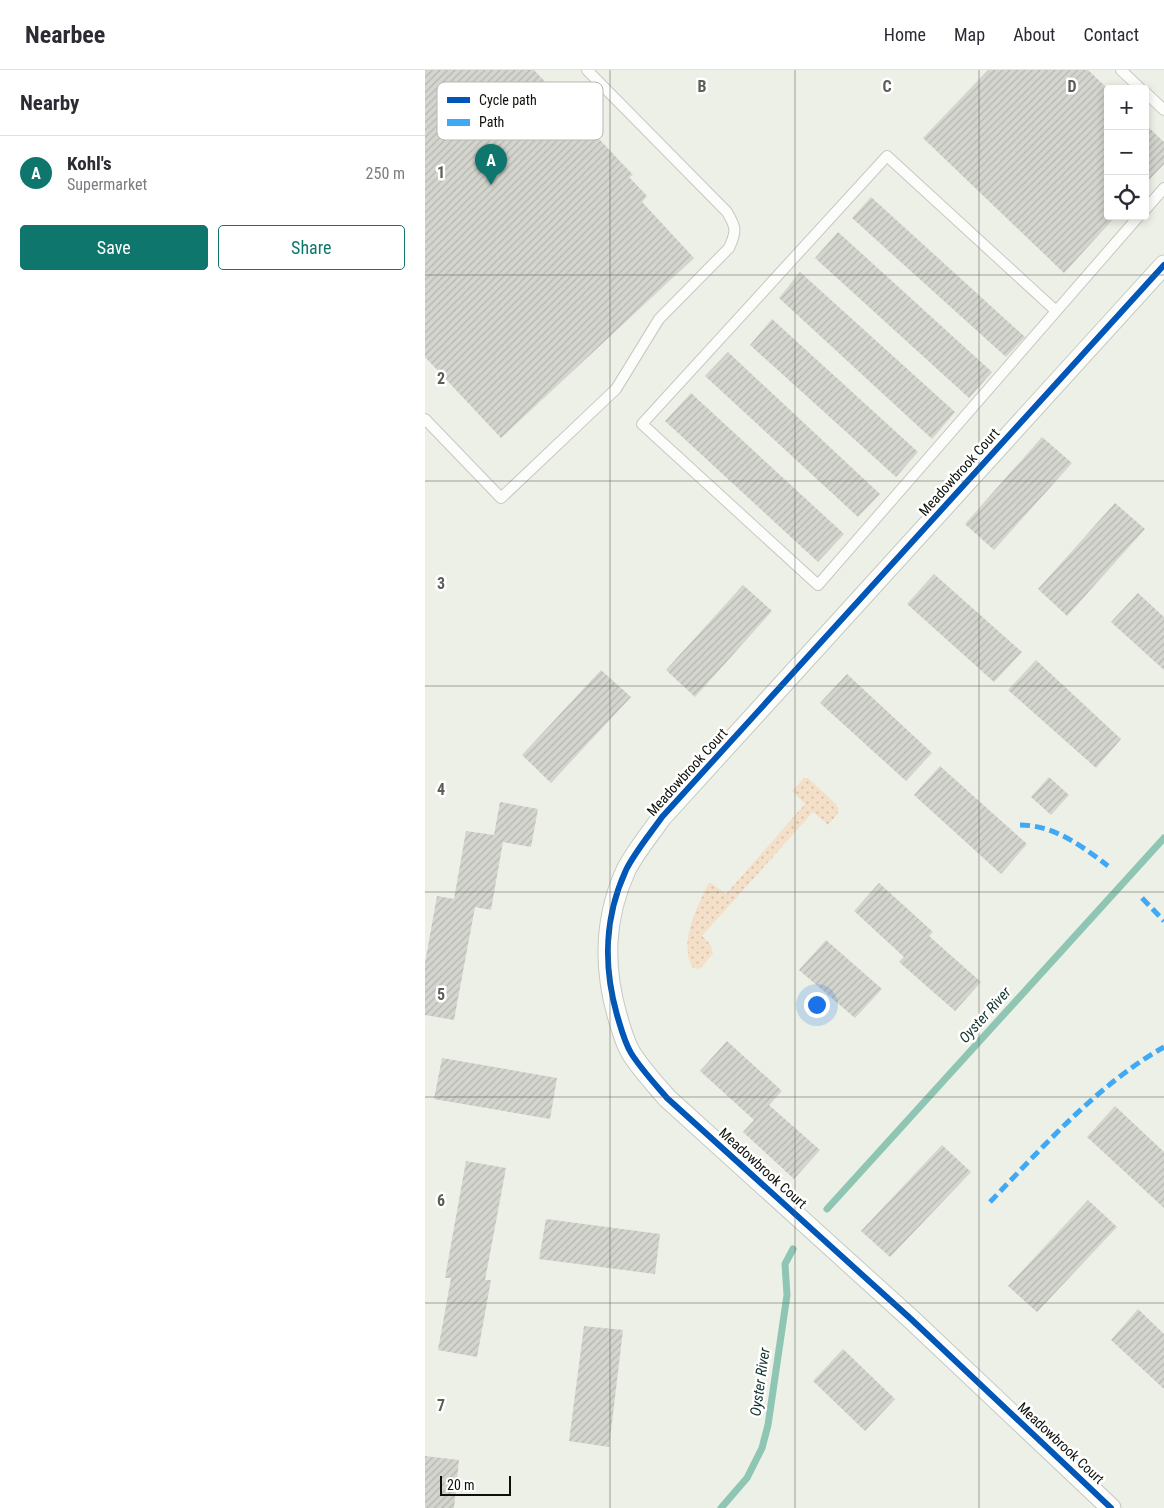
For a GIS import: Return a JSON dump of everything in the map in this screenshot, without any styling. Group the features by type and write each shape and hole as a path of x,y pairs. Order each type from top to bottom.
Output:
{"street":[{"name":"Meadowbrook Court","path":"1111,1508 911,1319 667,1098 633,1056 625,1043 610,990 607,961 615,898 627,869 662,817 1164,265"}],"lane":[{"path":"587,70 599,82"},
{"path":"1121,70 1137,85"},
{"path":"425,419 501,498 616,388 659,319 729,248 735,236 735,225 727,212 603,86"},
{"path":"1149,96 1164,110"},
{"path":"1056,311 887,156 642,424 818,585 1136,220"},
{"path":"1149,205 1164,188"}],"shaded area":[{"path":"804,778 808,778 836,804 838,807 837,815 828,825 813,812 702,936 710,944 713,953 702,967 697,969 692,967 687,946 688,936 708,884 711,883 726,894 805,804 792,791"}],"building":[{"path":"425,70 534,70 545,82 437,82 437,140 600,140 633,175 629,177 647,196 642,202 694,258 501,438 425,357"},
{"path":"988,70 1088,70 1104,85 1104,220 1112,220 1064,273 923,138"},
{"path":"1149,128 1164,142 1164,164 1149,180"},
{"path":"871,197 1025,337 1006,357 852,218"},
{"path":"838,232 992,372 969,398 815,258"},
{"path":"800,272 955,412 932,439 779,298"},
{"path":"772,319 918,452 896,477 750,345"},
{"path":"728,352 880,494 858,517 705,376"},
{"path":"691,393 844,534 818,562 665,421"},
{"path":"1042,437 1072,463 994,550 965,524"},
{"path":"1115,503 1145,529 1067,616 1038,589"},
{"path":"934,574 1022,652 994,682 907,604"},
{"path":"743,585 772,611 695,697 666,670"},
{"path":"1138,593 1164,617 1164,670 1111,622"},
{"path":"1036,660 1121,739 1096,768 1008,690"},
{"path":"601,670 631,697 551,783 522,755"},
{"path":"847,674 932,753 906,781 820,703"},
{"path":"940,766 1027,844 1001,874 914,795"},
{"path":"1049,777 1069,795 1051,815 1031,797"},
{"path":"500,802 538,809 531,847 503,842 491,910 475,907 454,1020 425,1015 425,963 437,896 454,899 466,831 494,835"},
{"path":"879,883 933,932 929,936 981,982 955,1011 899,962 904,957 854,911"},
{"path":"826,940 882,989 855,1018 799,970"},
{"path":"727,1041 782,1091 769,1105 820,1150 794,1179 743,1132 754,1120 700,1071"},
{"path":"442,1058 557,1078 550,1119 434,1099"},
{"path":"1115,1106 1164,1152 1164,1208 1087,1137"},
{"path":"942,1145 971,1172 890,1257 861,1231"},
{"path":"466,1161 506,1168 485,1280 491,1280 477,1357 438,1350 451,1278 445,1278"},
{"path":"1088,1200 1117,1227 1037,1312 1008,1286"},
{"path":"546,1219 660,1234 655,1274 539,1259"},
{"path":"1138,1309 1164,1334 1164,1389 1111,1340"},
{"path":"584,1326 623,1330 609,1447 569,1441"},
{"path":"843,1349 895,1399 865,1431 813,1381"},
{"path":"425,1456 459,1460 454,1508 425,1508"}],"waterway":[{"name":"Oyster River","path":"827,1209 1164,838"},
{"name":"Oyster River","path":"721,1508 747,1478 762,1448 768,1425 787,1295 785,1264 793,1249"}],"marked path":[{"path":"1020,825 1044,829 1067,838 1108,866"},
{"path":"1142,898 1164,921"},
{"path":"990,1202 1093,1098 1139,1062 1164,1047"}],"cycle path":[{"path":"1111,1508 911,1319 667,1098 635,1059 625,1039 612,996 609,978 608,942 613,906 626,870 662,817 1164,265"}],"place":[{"name":"Kohl's","path":"491,185"}]}
